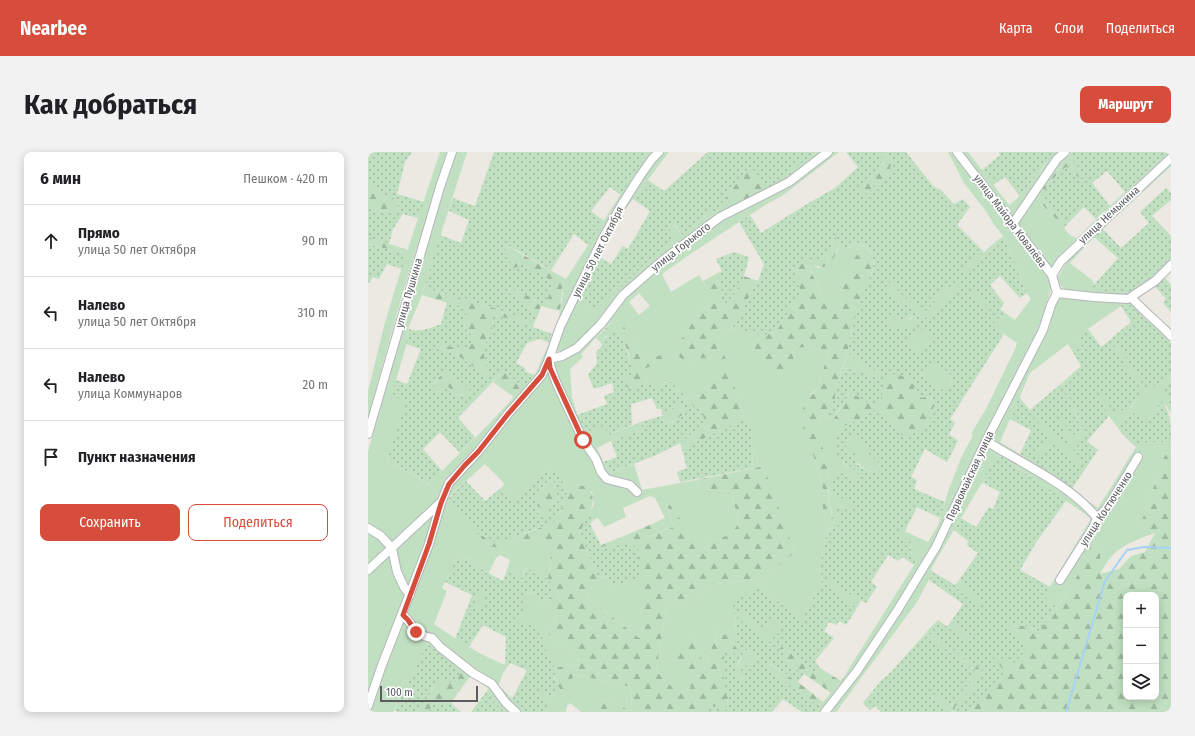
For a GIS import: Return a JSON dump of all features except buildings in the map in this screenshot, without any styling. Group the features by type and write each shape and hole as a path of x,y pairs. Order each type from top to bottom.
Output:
{"street":[{"name":"улица Пушкина","path":"368,434 438,194 452,152"},
{"name":"улица 50 лет Октября","path":"368,706 382,665 403,615 429,544 441,503 449,484 478,452 508,414 542,375 560,327 602,240 640,176 659,152"},
{"name":"улица Горького","path":"549,359 562,356 577,348 602,324 623,294 662,261 720,217 789,182 828,152"},
{"name":"улица Майора Ковалёва","path":"957,152 1052,275 1057,293"},
{"path":"1012,225 1057,159 1065,152"},
{"name":"улица Немыкина","path":"1052,275 1061,261 1171,158"},
{"path":"1057,293 1128,299 1155,281 1171,265"},
{"name":"Первомайская улица","path":"825,712 857,671 897,611 936,547 986,441 1043,330 1051,305 1057,293"},
{"path":"1131,297 1142,310 1160,324 1171,336"},
{"path":"549,359 550,368 583,440 596,459 601,472 607,479 630,485 637,492"},
{"path":"986,441 1066,489 1085,505 1097,518"},
{"name":"улица Костюченко","path":"1060,580 1093,528 1097,518 1108,507 1138,457"},
{"path":"368,570 441,503"},
{"path":"368,528 381,536 392,548 397,572 404,587 410,595"},
{"path":"403,615 416,632 425,637 432,638 440,647 473,673 492,684 506,703 516,712"}],"green space":[{"path":"368,152 412,152 405,162 397,194 424,202 418,218 403,214 393,229 389,244 368,237 368,209 393,213 398,207 399,199 382,195 368,183"},
{"path":"440,152 447,152 401,299 368,418 368,391 384,326"},
{"path":"456,152 467,152 420,300 409,326 406,346 392,394 407,403 387,460 429,484 488,425 536,373 558,322 562,301 563,284 648,152 656,152 629,188 546,363 451,484 547,371 664,261 721,219 831,152 839,152 782,196 765,205 662,274 671,292 699,275 707,289 707,300 677,346 688,362 697,358 711,359 719,339 731,328 764,335 756,342 794,361 792,349 804,347 813,351 831,347 818,388 811,394 807,444 813,455 821,477 823,490 823,512 828,530 820,564 822,581 802,619 759,588 734,615 739,651 719,627 705,667 691,635 691,688 679,694 656,671 668,598 687,609 709,585 763,578 794,553 760,467 753,468 751,430 743,414 729,370 693,392 685,401 682,391 677,392 670,383 664,382 658,387 652,389 651,384 647,383 644,369 661,355 649,358 642,357 635,340 624,326 627,321 636,322 623,320 614,321 607,326 581,354 583,357 570,369 572,397 583,433 604,426 609,435 641,422 643,430 611,441 597,448 609,473 634,464 642,490 696,480 700,489 731,491 739,523 732,534 702,545 698,543 666,502 673,527 646,538 654,523 665,518 655,498 650,496 623,508 626,517 604,527 598,518 594,520 589,514 594,504 592,492 573,486 567,492 563,481 551,471 546,472 537,478 519,498 511,499 501,488 504,485 502,481 485,464 448,498 498,548 506,544 543,536 541,543 551,554 548,579 526,568 523,578 519,578 514,571 508,567 510,560 500,555 496,558 491,568 478,561 468,558 465,560 457,557 442,588 447,591 434,624 470,648 488,658 508,666 503,673 498,686 506,692 525,712 517,712 491,685 514,712 510,712 489,689 427,643 393,712 368,712 368,452 427,246","holes":["639,293 650,306 639,315 629,302"]},
{"path":"494,152 648,152 621,195 610,187 591,211 604,221 588,245 574,234 551,270 508,245 506,251 512,258 507,267 508,270 523,265 553,281 545,307 541,306 535,300 521,292 517,292 511,288 508,292 538,315 534,323 495,308 424,288 440,235 461,243 469,220 449,211 453,198 475,206"},
{"path":"663,152 669,152 615,223 604,242 578,298 596,311 647,262 673,242 669,227 670,224 673,224 682,235 713,210 718,216 794,173 791,170 816,152 826,152 786,181 719,217 659,261 623,293 595,328 577,346 562,353 558,351 556,347 563,326 604,238 642,176"},
{"path":"708,152 816,152 792,170 794,173 767,189 765,184 752,168 745,171 716,212 713,210 682,235 676,226 670,224 669,227 673,242 647,262 596,311 578,298 597,256 611,264 623,246 628,249 650,211 633,199 648,180 664,191"},
{"path":"846,152 879,152 882,167 860,190 865,195 890,173 891,163 888,152 906,152 933,186 941,190 954,204 963,199 970,207 957,225 984,252 964,270 966,273 988,255 994,248 993,244 1003,236 1027,293 1020,298 1000,276 990,285 1004,303 1000,309 1005,313 997,319 975,289 971,294 1004,334 950,419 955,423 949,434 958,441 947,462 925,449 911,477 917,480 914,489 945,502 940,518 917,507 905,531 900,530 899,533 912,543 910,553 916,562 914,565 903,557 898,561 888,555 871,582 877,587 866,603 845,592 829,580 826,585 857,608 846,625 839,621 836,625 829,622 824,631 834,638 815,661 820,668 815,672 782,646 779,649 783,652 782,658 804,674 798,682 769,663 765,668 820,706 815,712 802,712 783,699 772,712 702,712 709,704 727,710 728,696 723,694 724,651 739,655 733,603 754,589 759,588 802,619 822,581 820,564 828,530 829,528 836,529 839,524 839,518 836,510 838,506 848,509 851,506 845,500 833,495 832,488 834,476 839,472 858,481 860,476 852,468 836,458 836,438 838,432 844,426 862,419 874,410 890,421 902,436 908,438 923,427 932,415 934,403 930,396 921,398 913,387 913,380 904,376 888,373 884,381 882,397 878,404 870,404 849,393 833,418 822,416 826,413 835,399 837,385 843,368 862,372 878,379 881,375 852,357 848,351 864,288 872,274 874,265 871,252 861,244 858,243 850,248 844,247 835,237 829,253 824,259 815,261 809,255 806,255 803,262 797,268 796,280 801,291 776,332 764,335 731,328 739,320 745,304 758,281 764,264 739,222 750,215 761,233 835,188 858,167","holes":["891,281 900,293 923,312 928,309 946,288 956,284 959,286 934,312 924,319 890,293 886,287","891,316 901,321 914,316 918,320 913,329 891,329 886,321","924,328 930,334 931,340 924,346 924,353 919,353 911,346 907,339","929,364 934,364 939,370 945,370 951,375 952,381 945,390 930,384 923,375 922,371","859,435 866,446 867,453 878,461 879,469 876,473 863,469 857,464 857,454 847,454 845,451 848,438","743,613 763,631 765,630 768,620 772,618 775,618 781,625 778,634 773,637 774,641 770,642 738,619 737,615","745,650 753,651 759,659 744,667 739,672 745,679 740,680 735,671"]},
{"path":"879,152 888,152 891,163 890,173 865,195 860,190 882,167 883,163"},
{"path":"948,152 954,152 1018,238 1046,272 1051,288 1042,319 1033,340 928,554 866,654 823,712 815,712 845,675 916,562 910,553 912,543 898,533 900,529 928,542 938,525 949,489 961,458 973,435 971,434 987,407 1015,349 1017,343 1004,334 971,294 975,289 1000,317 1005,313 1015,320 1031,299 1027,293 1003,236 964,183"},
{"path":"962,152 968,152 1009,205 1022,193 1049,161 1059,152 1063,152 1014,221"},
{"path":"999,152 1059,152 1042,168 1020,196 1005,177 993,185 982,170 1000,155"},
{"path":"1068,152 1072,152 1064,158 1062,165 1058,168 1037,199 1069,234 1077,238 1114,202 1169,152 1171,152 1059,256 1051,268 1018,228 1017,223 1038,189"},
{"path":"1072,152 1169,153 1125,192 1107,171 1092,183 1110,206 1096,219 1084,207 1067,224 1042,201 1044,191 1053,178 1065,168 1067,167 1078,177 1082,178 1084,175 1069,155"},
{"path":"1069,155 1084,175 1082,178 1078,177 1067,167 1065,168 1051,181 1042,201 1067,224 1064,227 1037,199 1047,180 1062,165 1064,158"},
{"path":"1171,162 1171,166 1094,237 1070,263 1092,280 1094,283 1092,286 1133,291 1171,257 1171,262 1144,286 1124,297 1068,292 1060,285 1057,279 1069,260 1092,235"},
{"path":"752,167 766,184 767,189 717,216 716,212 745,171"},
{"path":"368,183 382,195 399,199 398,207 393,213 368,209"},
{"path":"1166,188 1171,193 1171,200 1152,216 1171,236 1171,257 1140,286 1126,294 1112,294 1092,287 1118,258 1094,237 1103,229 1121,248 1149,223 1140,212"},
{"path":"368,237 408,250 406,254 368,244"},
{"path":"835,237 840,242 833,259 824,267 809,266 824,301 831,305 840,306 843,287 851,265 857,255 868,249 873,256 873,269 865,286 851,332 848,351 837,385 835,399 826,413 822,416 819,424 821,442 828,464 828,491 831,513 834,521 828,530 823,512 823,490 821,477 804,436 803,409 806,401 818,388 831,348 813,351 804,347 792,349 794,361 788,369 772,372 758,363 753,352 756,342 764,335 776,332 796,280 797,268 803,262 806,255 809,255 815,261 831,248"},
{"path":"840,242 844,247 850,248 859,243 868,249 857,255 851,265 843,287 840,307 831,305 824,301 809,265 818,268 824,267 837,253"},
{"path":"368,244 406,254 402,269 387,264 379,279 373,277 368,283"},
{"path":"993,244 994,248 988,255 966,274 964,270"},
{"path":"508,245 566,279 562,290 560,311 545,307 553,281 508,270 506,258"},
{"path":"734,252 749,257 744,276 727,307 719,282 718,273 722,271 716,259"},
{"path":"718,273 719,282 727,307 744,276 758,281 745,304 739,320 719,339 727,364 711,359 697,358 688,362 677,356 677,346 707,300 707,289 703,281"},
{"path":"1165,278 1171,285 1171,312 1163,303 1166,299 1155,286"},
{"path":"891,281 900,293 928,309 946,288 956,283 959,286 934,312 924,319 890,293 886,287"},
{"path":"424,288 495,308 534,323 533,327 493,314 492,329 487,335 484,346 484,361 488,369 488,377 454,353 437,349 439,345 467,351 469,332 464,328 467,309 422,295"},
{"path":"511,288 535,300 541,306 538,315 532,309 508,293"},
{"path":"1062,297 1096,302 1114,302 1130,299 1142,311 1139,312 1128,301 1078,336 1084,352 1073,348 1071,349 1068,344 1030,373 1000,442 1041,467 1098,508 1136,447 1147,442 1167,443 1171,440 1171,447 1164,457 1140,526 1155,533 1129,543 1116,552 1105,565 1100,574 1100,550 1091,537 1095,511 993,443 992,439 1018,385 1050,326 1054,308"},
{"path":"1128,301 1171,343 1171,376 1161,383 1145,390 1137,374 1113,337 1131,322 1121,306"},
{"path":"447,302 467,309 464,328 472,336 472,341 467,351 439,345 437,349 454,353 488,377 488,369 484,362 484,346 487,335 492,329 493,314 552,334 549,343 540,339 527,343 516,363 525,368 526,372 534,375 524,387 503,371 458,418 475,437 460,453 440,432 423,449 442,471 430,484 387,460 406,403 392,394 396,380 407,384 421,349 406,344 409,329 421,330 441,324","holes":["447,373 469,389 473,396 472,398 465,395 453,394 449,387 439,392 435,391 433,384 440,376"]},
{"path":"624,314 632,316 636,322 641,322 644,327 642,330 635,332 632,328 632,322 627,322 624,326 635,340 642,357 649,358 661,355 664,359 644,369 647,383 628,389 623,378 630,375 631,364 627,348 619,333 606,336 600,342 596,338 613,321 621,320"},
{"path":"891,316 909,319 915,316 918,320 913,329 891,329 886,321"},
{"path":"924,327 930,334 931,340 924,346 924,353 919,353 911,346 907,339"},
{"path":"1088,329 1101,347 1111,339 1130,374 1138,383 1142,392 1129,409 1124,412 1122,410 1112,413 1106,397 1099,393 1109,416 1087,441 1098,450 1071,490 1041,467 1020,454 1031,430 1010,419 1019,397 1030,410 1030,413 1050,436 1036,456 1039,457 1053,439 1071,460 1080,465 1081,463 1071,454 1082,440 1085,439 1085,433 1063,382 1081,366 1071,349 1076,348 1084,352 1078,336"},
{"path":"614,332 619,333 628,352 632,367 633,372 623,378 628,389 647,383 651,384 652,389 658,387 662,383 673,382 677,392 682,391 685,401 701,409 705,423 680,443 654,456 609,473 604,462 617,457 611,441 643,430 641,422 661,416 663,422 671,424 684,414 684,408 678,405 662,414 661,409 657,409 652,398 631,404 632,425 609,435 604,426 583,433 577,415 607,404 604,396 614,392 612,383 594,389 588,375 597,363 596,352 603,345 600,342"},
{"path":"1113,337 1137,374 1145,390 1161,383 1171,376 1171,381 1165,388 1167,399 1171,405 1171,413 1166,405 1155,411 1148,418 1142,419 1135,413 1125,419 1118,428 1109,416 1099,396 1099,392 1106,397 1117,411 1132,407 1137,397 1142,392 1138,383 1130,374 1111,339"},
{"path":"848,351 852,357 881,375 878,379 862,372 843,368"},
{"path":"929,363 934,364 939,370 945,370 951,375 952,381 945,390 933,386 925,379 922,371"},
{"path":"729,369 743,414 732,425 682,449 680,443 705,423 701,409 685,401 693,392"},
{"path":"503,371 524,387 514,397 493,382"},
{"path":"447,373 466,385 473,396 472,398 462,394 454,395 445,388 439,392 434,391 433,385 440,376"},
{"path":"888,373 900,375 913,380 921,386 934,403 932,416 926,424 908,438 902,436 890,421 874,411 862,419 845,426 838,432 838,422 834,418 849,393 854,393 864,401 880,401 884,379"},
{"path":"1171,381 1171,405 1167,399 1164,387"},
{"path":"1063,382 1085,433 1080,466 1062,452 1038,457 1036,455 1031,409 1067,448 1071,443 1059,420 1062,419 1076,433 1082,431 1062,383"},
{"path":"1062,383 1082,431 1072,436 1062,419 1060,420 1065,434 1071,443 1067,449 1031,409"},
{"path":"1161,401 1169,414 1171,440 1168,443 1147,442 1136,447 1118,428 1125,419 1135,413 1142,419 1148,418 1158,410 1158,404"},
{"path":"678,405 684,408 684,414 670,424 663,422 661,416 663,416 662,414"},
{"path":"743,414 751,430 753,468 680,482 677,472 687,468 682,449 732,425"},
{"path":"822,416 833,418 838,422 838,432 836,438 843,463 855,470 860,476 858,481 839,472 840,496 851,506 848,509 839,506 836,510 839,520 837,529 829,528 834,521 829,499 828,466 819,434"},
{"path":"859,435 866,446 867,453 878,461 879,469 875,473 866,470 861,466 853,453 847,454 845,451 848,438"},
{"path":"1171,447 1171,712 968,712 983,694 992,655 996,655 1004,661 1009,626 1024,626 1039,631 1061,602 1086,562 1080,553 1091,537 1100,550 1100,574 1119,569 1131,556 1145,552 1155,533 1140,526 1164,457"},
{"path":"992,448 1069,494 1090,514 1092,519 1092,525 1056,580 1060,583 1080,553 1087,562 1058,606 1048,604 1046,600 1046,593 1091,519 999,455 931,569 933,572 917,602 836,712 829,712 841,697 963,498 986,450"},
{"path":"999,455 1066,501 1037,541 1020,570 1050,587 1046,595 1047,602 1048,604 1058,606 1039,631 1024,626 1009,626 1028,647 1015,663 1009,658 1004,661 996,655 992,655 1005,672 983,694 968,712 958,712 955,710 955,707 973,688 982,670 926,632 938,620 960,636 970,640 972,638 970,635 950,623 963,604 929,580 933,572 955,585 960,592 969,599 983,605 965,588 960,579 978,553 967,545 968,541 954,530 961,518 976,527 989,507 993,509 1000,492 983,483 985,476 995,458"},
{"path":"760,467 766,473 794,553 763,578 709,585 687,609 668,598 656,671 679,694 691,688 674,660 691,635 705,667 719,627 739,651 739,655 724,651 728,696 727,711 709,704 702,712 598,712 605,699 631,711 631,687 573,674 569,697 565,696 556,682 555,674 558,667 579,664 578,656 548,634 556,619 551,608 542,601 553,597 555,589 548,579 551,555 541,543 543,536 506,544 498,548 487,545 480,536 483,536 488,540 528,533 551,524 560,512 567,492 573,486 585,486 590,491 593,502 592,508 580,532 598,577 587,597 639,638 643,637 638,548 608,548 601,545 654,523 647,538 673,527 666,500 698,543 702,545 731,534 739,523 731,491 700,489 696,480"},
{"path":"551,471 557,474 562,479 566,489 567,492 560,512 556,520 551,524 518,536 495,542 480,536 448,499 466,481 485,501 501,488 511,499 519,498 537,478 546,472","holes":["554,481 555,491 560,500 549,508 547,514 542,517 538,517 541,509 536,503 534,496 548,482"]},
{"path":"550,481 554,481 555,491 560,500 549,508 547,514 542,518 538,517 541,509 536,503 534,496"},
{"path":"589,514 594,520 590,524 601,545 608,548 624,544 638,547 640,578 612,586 607,576 598,577 580,532"},
{"path":"457,557 503,581 508,567 514,571 519,578 523,578 526,568 548,579 555,589 553,597 542,601 536,593 529,592 526,596 523,611 516,622 533,626 541,633 545,648 556,670 554,678 558,686 553,696 539,692 536,694 548,703 549,712 525,712 512,699 527,670 510,663 508,666 505,665 506,637 483,625 469,647 455,639 472,595 445,582","holes":["482,588 483,605 479,610 475,599"]},
{"path":"468,558 478,561 491,568 489,573 465,560"},
{"path":"607,576 612,586 640,578 643,637 639,638 587,597 598,577"},
{"path":"829,579 845,592 861,600 857,608 826,585"},
{"path":"960,579 965,588 984,605 971,601 960,592 955,585"},
{"path":"482,588 485,600 479,610 475,599"},
{"path":"529,592 536,593 542,601 551,608 556,619 548,634 578,656 579,664 558,667 556,670 545,648 541,633 516,622"},
{"path":"743,613 765,630 768,620 775,618 781,625 774,641 770,642 737,619 737,615"},
{"path":"950,623 970,635 972,637 970,640 960,636 947,627"},
{"path":"926,632 982,670 973,688 955,707 955,710 958,712 947,709 931,696 933,693 951,705 978,672 925,634"},
{"path":"925,634 978,672 951,705 936,695 933,694 931,697 952,712 881,712 875,706 870,710 863,703 880,682"},
{"path":"427,643 461,668 458,678 450,682 438,679 420,712 398,712 394,710"},
{"path":"782,646 815,672 820,668 841,681 831,693 782,658 779,649"},
{"path":"745,650 753,651 759,659 744,667 742,676 745,679 740,680 735,671"},
{"path":"768,663 798,682 823,702 820,706 765,668"},
{"path":"461,668 471,675 451,703 434,703 428,712 420,712 438,679"},
{"path":"572,674 631,687 631,711 605,699 598,712 581,712 570,703 567,706 566,712 549,712 548,703 536,694 539,692 553,696 558,686 565,696"},
{"path":"489,689 510,712 505,712 493,701 487,691"},
{"path":"487,691 493,701 505,712 471,712"},
{"path":"434,703 451,703 461,712 428,712"}],"waterway":[{"path":"1066,712 1105,581 1127,550 1144,547 1171,548"}],"route":[{"path":"416,632 403,615 429,544 441,503 449,484 478,452 508,414 542,375 549,359 550,368 583,440"}]}
